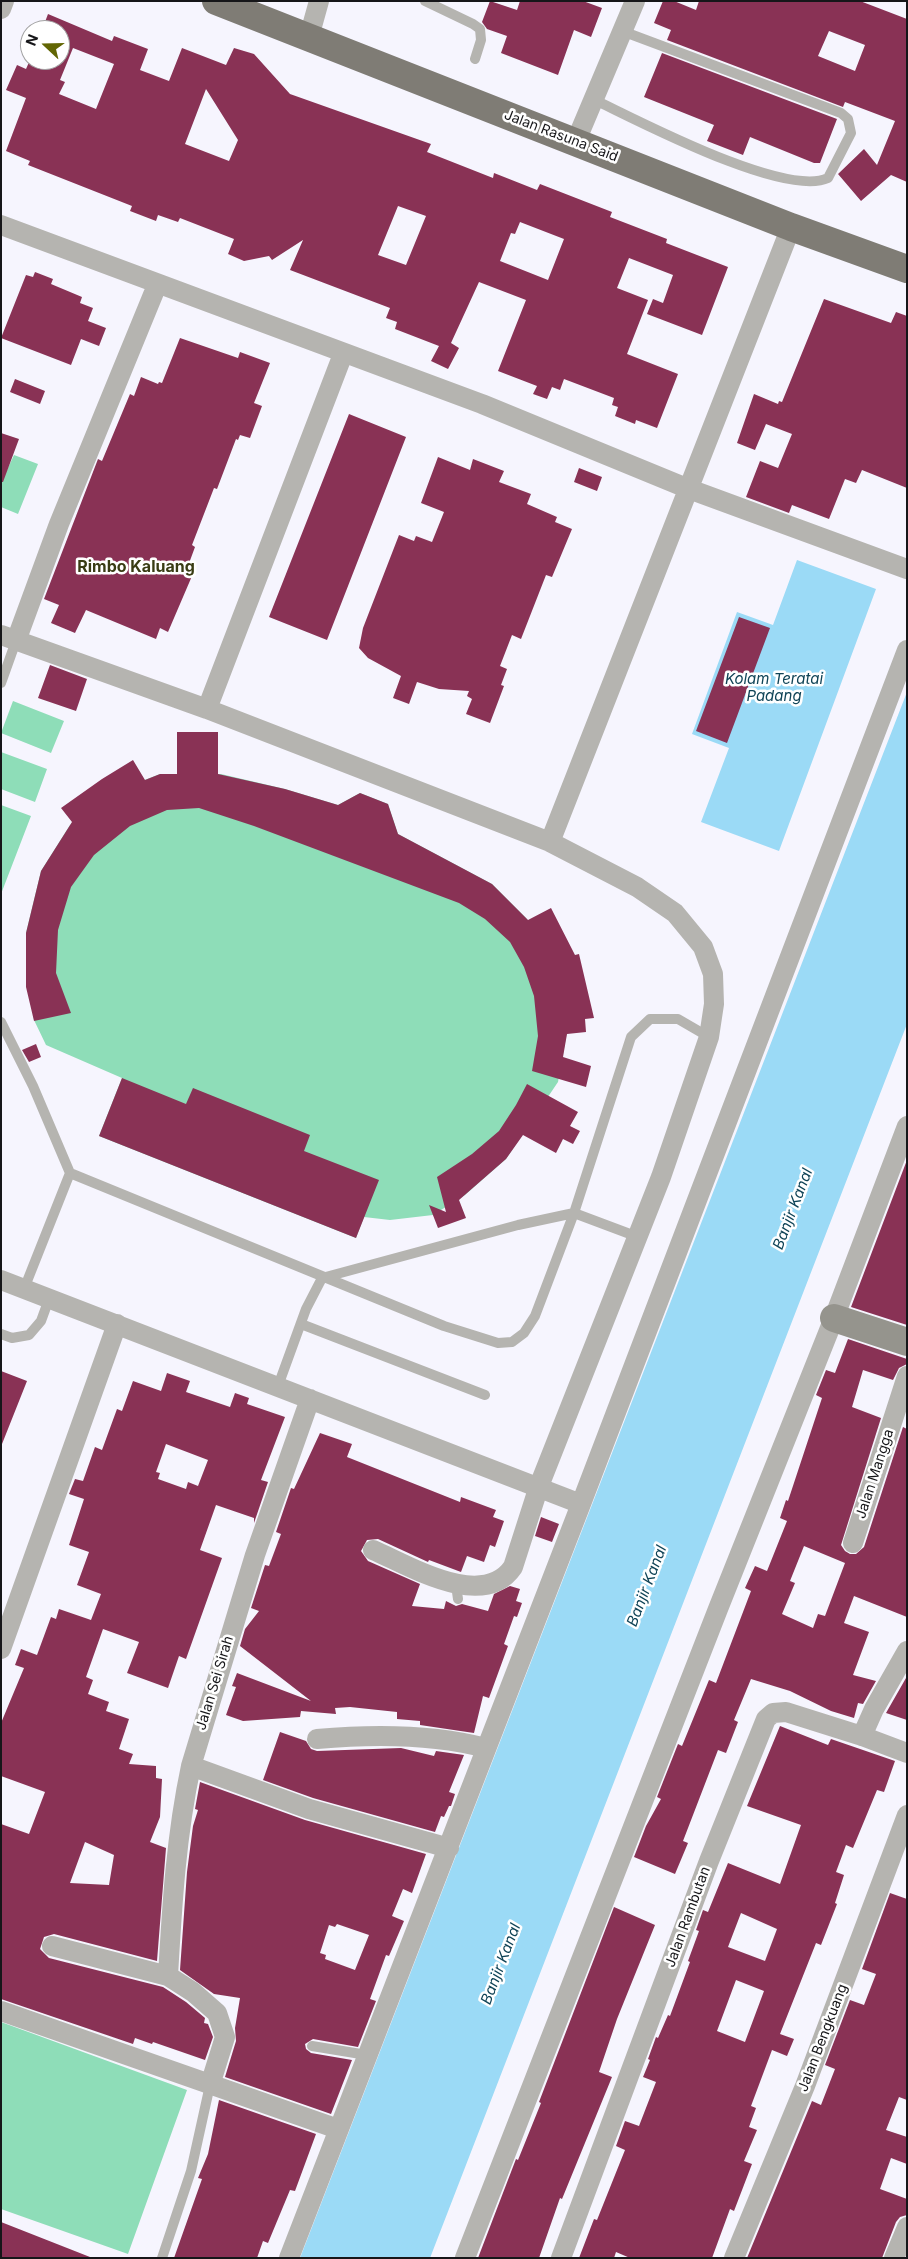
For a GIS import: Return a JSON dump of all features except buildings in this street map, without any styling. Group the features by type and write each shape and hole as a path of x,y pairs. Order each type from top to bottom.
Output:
{"main road":[{"name":"Jalan Rasuna Said","path":"216,1 791,227 907,270"}],"street":[{"path":"1,9 4,1"},
{"path":"309,37 319,1"},
{"path":"576,141 595,100 635,1"},
{"path":"1,225 157,285 482,404 689,489 907,569"},
{"path":"550,842 791,227"},
{"path":"157,285 59,524 9,638 207,709 550,842 638,887 675,913 703,947 713,974 714,1004 709,1038 662,1177 539,1486 514,1567 507,1576 498,1582 457,1592 373,1550"},
{"path":"207,709 343,354"},
{"path":"288,2258 449,1848 907,650"},
{"path":"465,2258 718,1609 834,1318 907,1126"},
{"path":"1,1280 539,1486 581,1504"},
{"path":"834,1318 907,1342"},
{"path":"1,1649 117,1324"},
{"name":"Jalan Mangga","path":"853,1543 907,1376"},
{"name":"Jalan Sei Sirah","path":"168,1976 176,1866 184,1800 191,1766 255,1555 310,1399"},
{"path":"862,1736 874,1710 907,1651"},
{"name":"Jalan Rambutan","path":"561,2258 709,1861 766,1719 773,1713 786,1712 862,1736 907,1753"},
{"path":"316,1739 340,1737 436,1738 456,1740 486,1748"},
{"path":"191,1766 309,1809 449,1848"},
{"name":"Jalan Bengkuang","path":"734,2258 805,2086 907,1815"},
{"path":"52,1946 168,1976 193,1992 216,2013 221,2022 225,2037 210,2085"},
{"path":"1,2011 338,2129"},
{"path":"894,2258 907,2227"}],"lane":[{"path":"425,1 480,29 481,40 475,59"},
{"path":"595,100 672,137 745,166 780,177 812,182 828,178 851,133 848,119 841,113 622,31"},
{"path":"1,683 9,638"},
{"path":"70,1173 322,1278 444,1326 498,1343 512,1342 524,1333 535,1316 574,1213 631,1037 650,1019 660,1019 678,1020 709,1038"},
{"path":"1,1022 34,1086 70,1173 24,1289"},
{"path":"322,1278 518,1225 574,1213 638,1237"},
{"path":"278,1386 301,1324 322,1278"},
{"path":"1,1334 12,1338 28,1335 40,1321 49,1299"},
{"path":"301,1324 485,1395"},
{"path":"312,2046 367,2055"},
{"path":"162,2258 191,2171 210,2085"}],"green space":[{"path":"14,455 38,464 18,514 1,507 1,483"},
{"path":"13,701 64,721 51,753 1,733"},
{"path":"1,752 47,769 35,802 1,789"},
{"path":"160,774 221,774 285,789 338,805 360,793 388,804 398,834 492,884 526,918 547,946 567,1032 558,1082 506,1159 465,1195 433,1215 390,1220 364,1217 356,1238 99,1136 122,1078 46,1045 34,1020 26,933 41,871 70,825 106,795"},
{"path":"1,805 31,816 1,894"},
{"path":"1,2022 187,2090 128,2254 1,2209"}],"water":[{"name":"Kolam Teratai Padang","path":"797,560 876,589 779,851 701,822 729,748 692,734 737,612 773,625"},
{"name":"Banjir Kanal","path":"907,692 907,1024 430,2258 300,2258"}],"district":[{"name":"Rimbo Kaluang","path":"136,567"}]}
